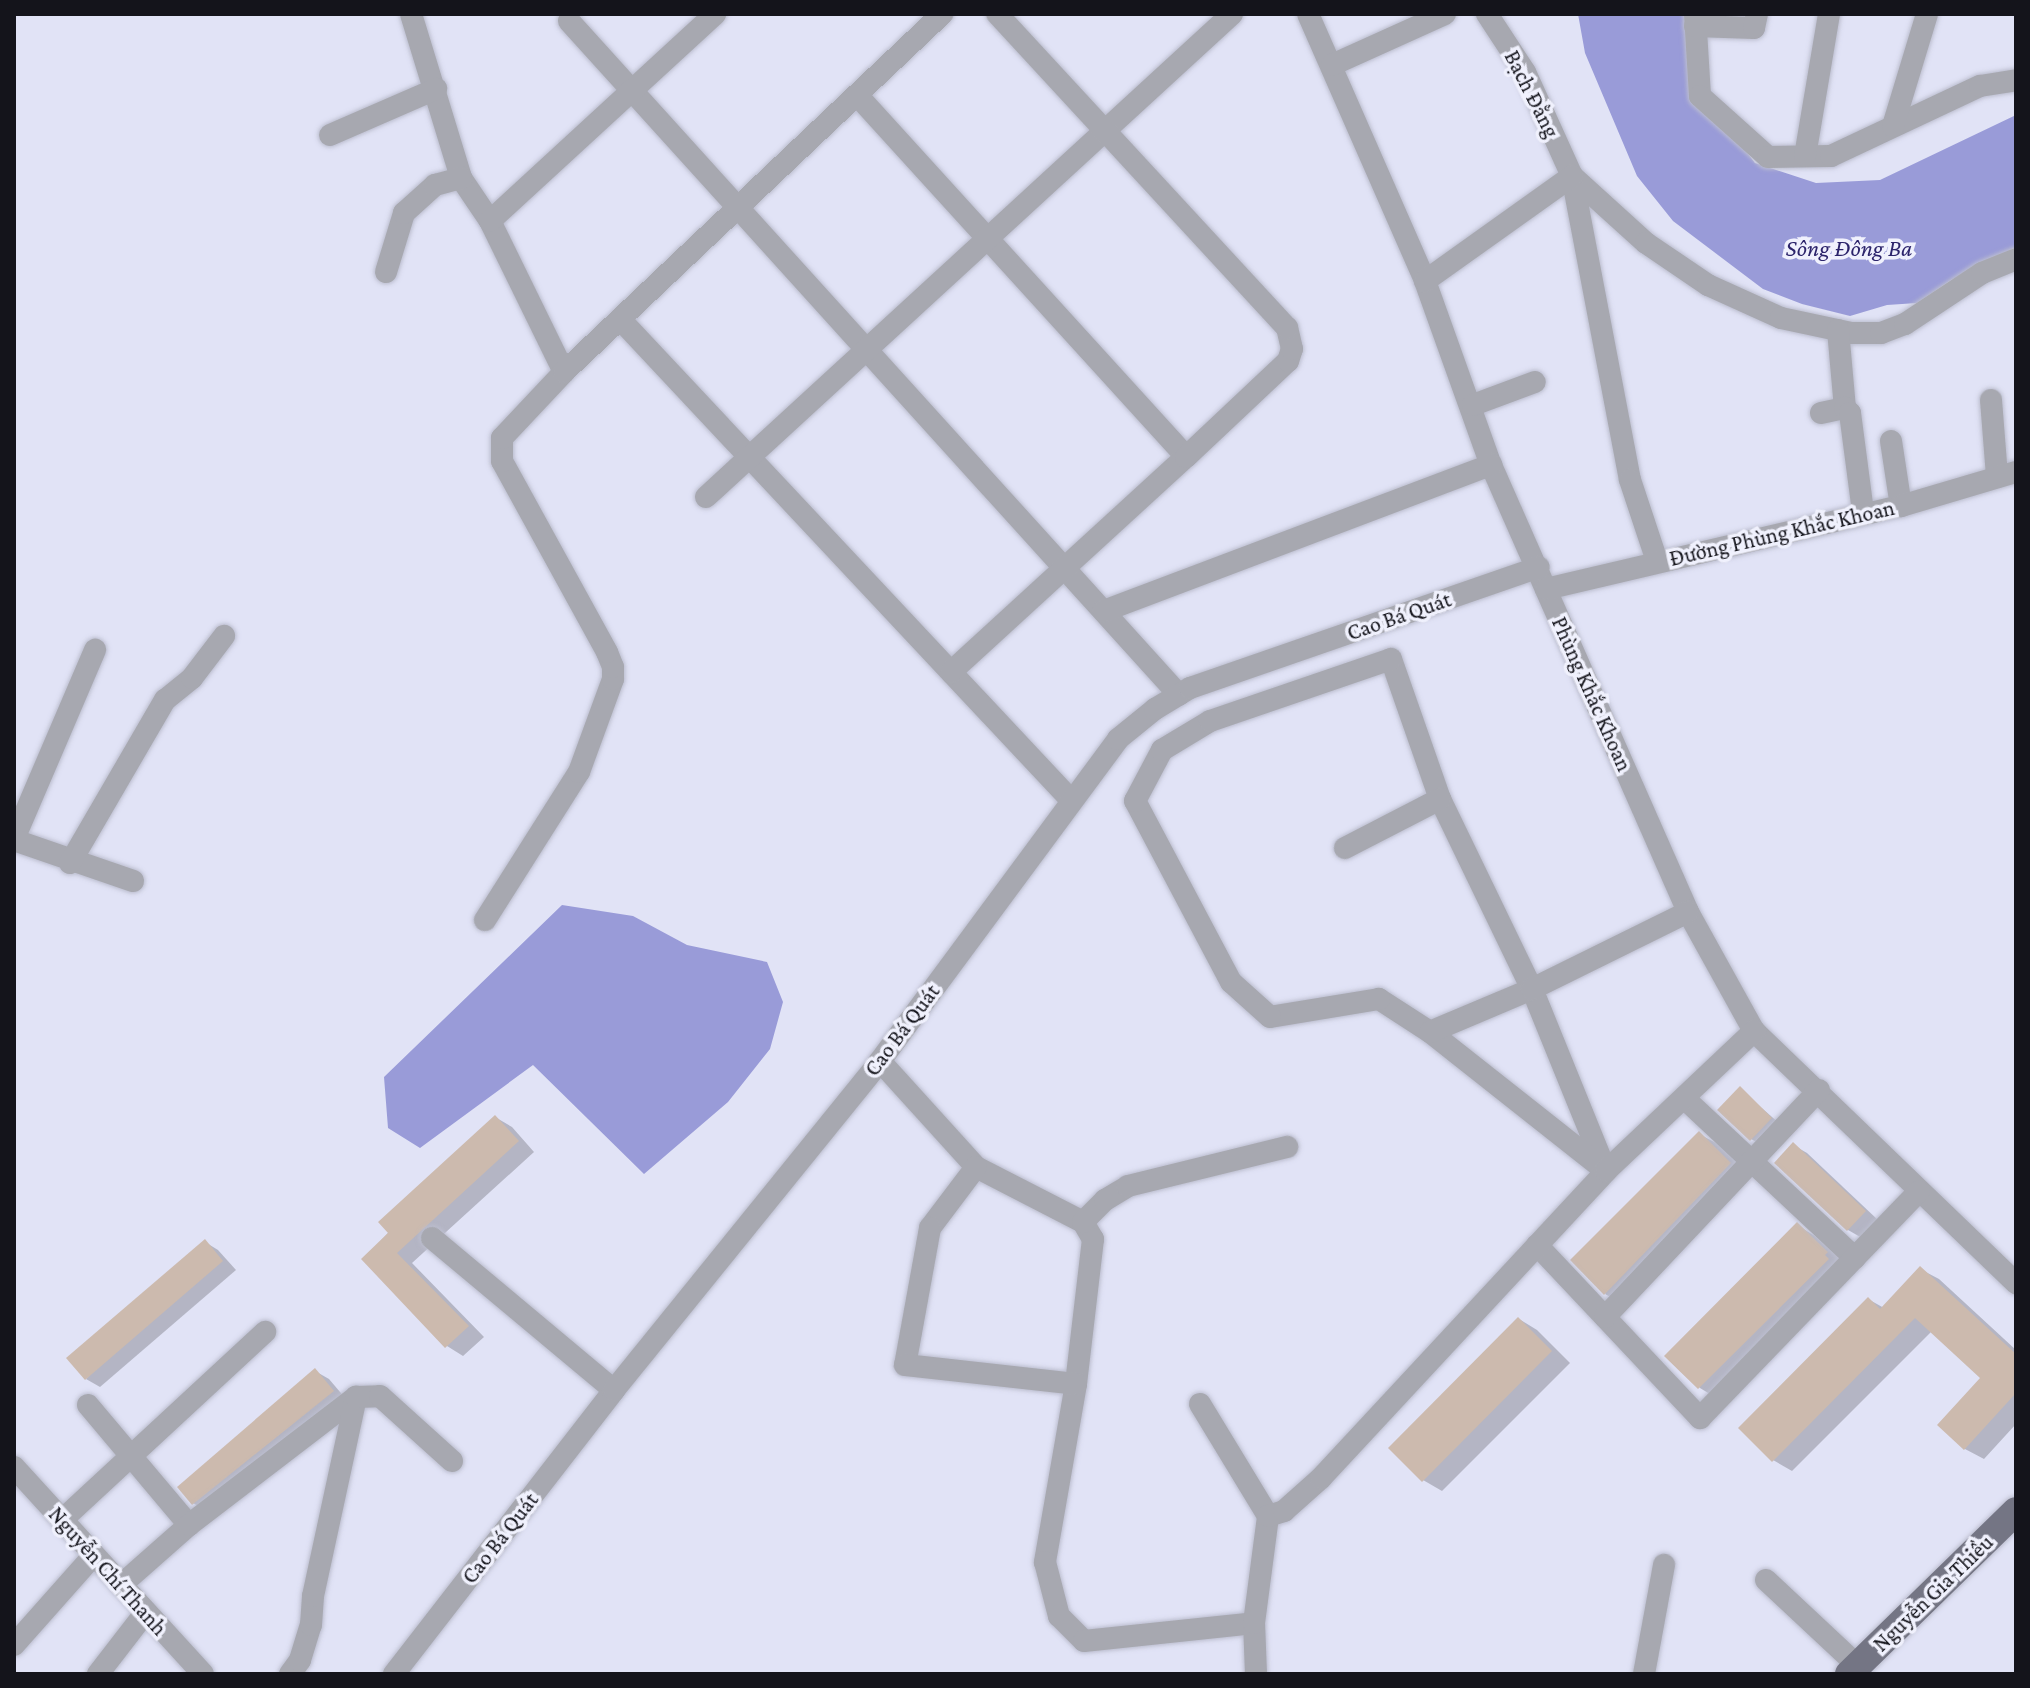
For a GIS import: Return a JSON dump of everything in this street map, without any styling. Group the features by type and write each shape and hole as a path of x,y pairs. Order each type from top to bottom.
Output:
{"main road":[{"name":"Nguyễn Gia Thiều","path":"1853,1670 2016,1511"}],"street":[{"path":"411,14 461,178 490,221 564,372"},
{"path":"490,221 715,14"},
{"path":"485,920 579,772 613,679 613,667 607,652 500,452 507,430 564,372 942,14"},
{"path":"951,672 1288,361 1292,349 1287,328 997,14"},
{"path":"706,497 1232,14"},
{"name":"Phùng Khắc Khoan","path":"1308,14 1425,281 1473,405 1491,465 1539,567 1688,912 1754,1031 1819,1090 2016,1283"},
{"path":"1332,65 1445,14"},
{"name":"Bạch Đằng","path":"1487,14 1525,72 1572,176"},
{"path":"1757,14 1754,28 1695,20 1700,96 1768,157 1831,156 1980,86 2016,80"},
{"path":"1805,156 1829,14"},
{"path":"1893,126 1927,14"},
{"path":"569,21 1179,695"},
{"path":"330,135 436,89"},
{"path":"857,95 1186,457"},
{"path":"1425,281 1572,176"},
{"path":"1572,176 1646,243 1708,285 1769,314 1864,335 1905,324 1982,273 2016,259"},
{"path":"1572,176 1630,480 1657,561"},
{"path":"386,272 404,213 435,185 461,178"},
{"path":"620,319 1070,799"},
{"path":"1838,330 1845,408 1850,413 1863,512"},
{"path":"1473,405 1535,382"},
{"path":"1991,400 2006,474"},
{"path":"1821,413 1845,408"},
{"path":"1891,441 1901,506"},
{"path":"1104,611 1491,465"},
{"name":"Đường Phùng Khắc Khoan","path":"1546,589 1863,512 1901,506 2006,474"},
{"name":"Cao Bá Quát","path":"394,1674 614,1390 880,1061 1070,799 1118,739 1179,695 1539,567"},
{"path":"70,863 165,700 192,678 224,636"},
{"path":"95,650 14,840 70,863 133,881"},
{"path":"1391,659 1440,799 1532,989 1606,1171 1430,1032 1379,999 1270,1017 1231,982 1135,801 1162,750 1210,721 1391,659"},
{"path":"1345,848 1440,799"},
{"path":"1430,1032 1532,989 1688,912"},
{"path":"1268,1516 1284,1511 1321,1478 1606,1171 1754,1031"},
{"path":"880,1061 976,1167 1083,1222 1094,1248 1076,1384 1045,1562 1059,1616 1084,1641 1254,1623"},
{"path":"1605,1317 1819,1090"},
{"path":"1684,1098 1855,1258"},
{"path":"1083,1222 1105,1200 1128,1186 1287,1147"},
{"path":"976,1167 930,1228 905,1365 1076,1384"},
{"path":"1537,1245 1700,1418 1919,1191"},
{"path":"432,1238 614,1390"},
{"path":"62,1520 265,1332"},
{"path":"121,1585 189,1525 356,1397 380,1396 452,1461"},
{"path":"290,1674 300,1660 311,1625 313,1596 356,1397"},
{"path":"1200,1404 1268,1516 1254,1623 1256,1674"},
{"path":"88,1405 189,1525"},
{"name":"Nguyễn Chí Thanh","path":"14,1467 203,1674"},
{"path":"14,1645 94,1555"},
{"path":"1644,1674 1664,1565"},
{"path":"1766,1580 1853,1670"},
{"path":"98,1674 146,1612"}],"water":[{"name":"Sông Đông Ba","path":"1578,14 1690,14 1689,44 1719,116 1755,163 1816,183 1880,180 2016,115 2016,247 1951,280 1917,303 1887,305 1850,316 1802,304 1763,289 1673,221 1637,176 1585,53"},
{"path":"562,905 633,916 687,945 767,962 783,1002 770,1049 728,1102 644,1174 533,1065 420,1148 388,1128 384,1077"}],"building":[{"path":"1740,1086 1772,1118 1750,1141 1717,1110"},
{"path":"495,1115 519,1141 397,1253 469,1326 445,1348 361,1259 388,1233 378,1222"},
{"path":"1699,1131 1731,1163 1604,1295 1570,1260"},
{"path":"1793,1142 1866,1211 1847,1231 1774,1163"},
{"path":"1797,1222 1828,1252 1825,1255 1829,1259 1698,1389 1664,1356"},
{"path":"205,1239 223,1261 85,1380 66,1358"},
{"path":"1920,1266 2016,1354 2016,1393 1964,1450 1937,1425 1980,1378 1915,1318 1772,1462 1738,1428 1868,1297 1880,1309"},
{"path":"1518,1317 1552,1351 1422,1482 1388,1448"},
{"path":"315,1368 334,1391 192,1505 177,1487"}]}
